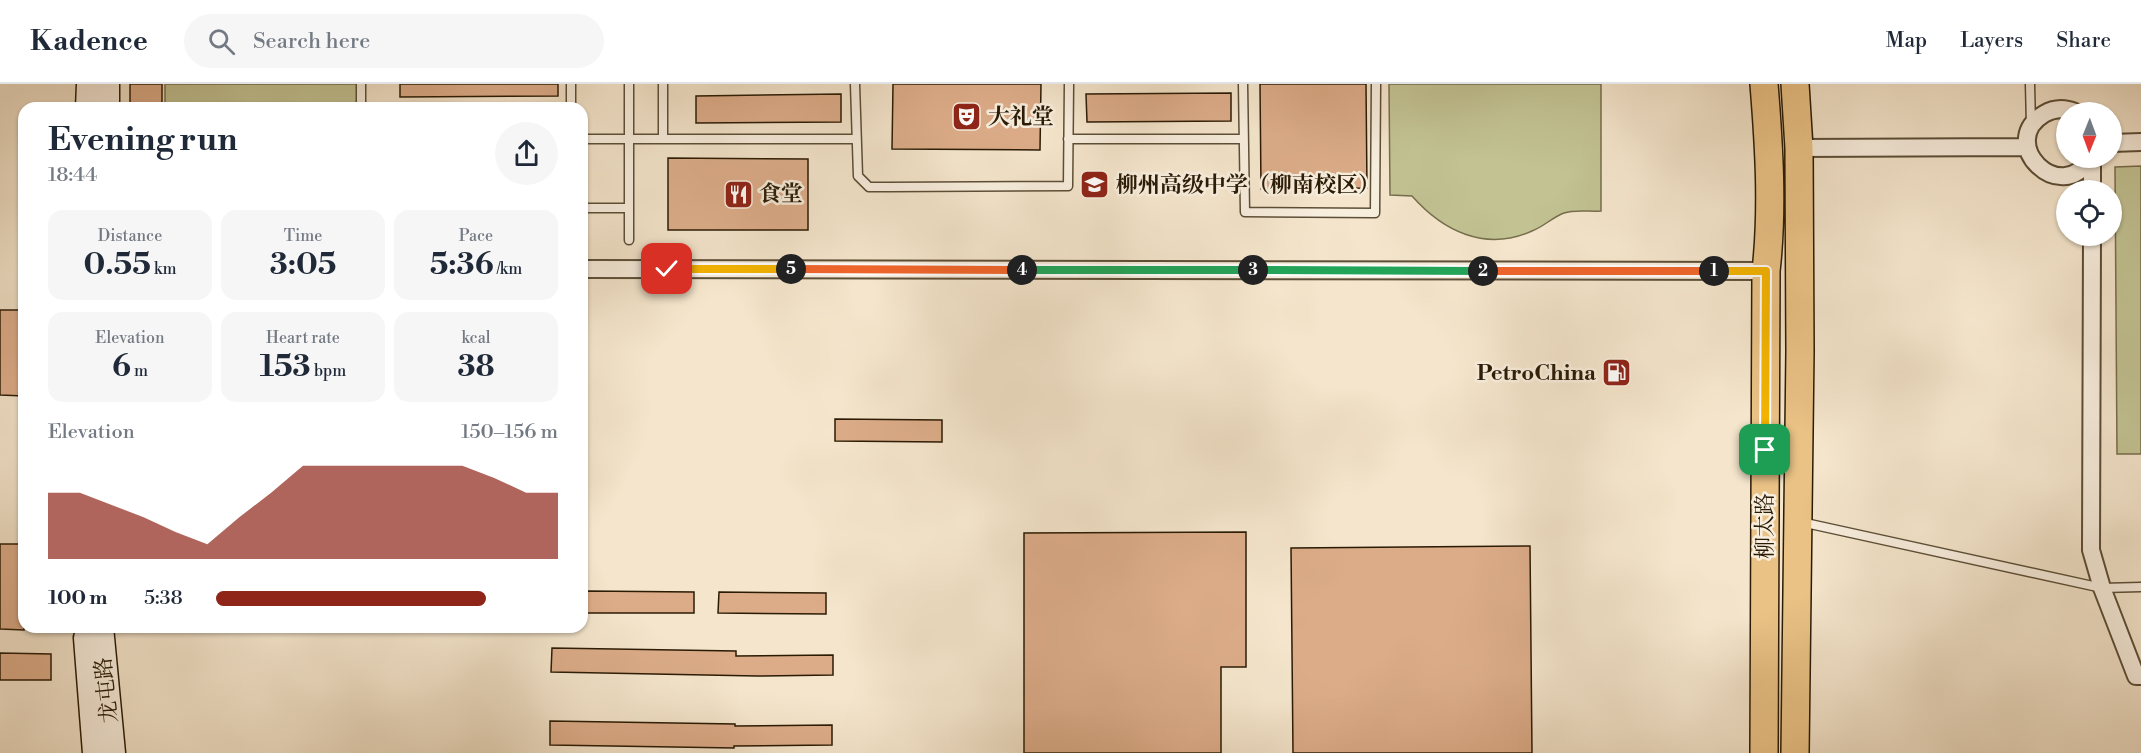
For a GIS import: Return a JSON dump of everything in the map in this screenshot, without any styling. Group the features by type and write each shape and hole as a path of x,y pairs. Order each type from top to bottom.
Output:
{"main road":[{"path":"88,102 89,84"},
{"path":"107,84 107,102"},
{"name":"柳太路","path":"1764,84 1769,148 1766,271 1764,753"},
{"name":"柳太路","path":"1795,84 1799,147 1795,753"},
{"name":"龙屯路","path":"85,633 95,753"},
{"name":"龙屯路","path":"102,633 113,753"}],"street":[{"path":"2056,110 2038,117 2031,126 2027,136 2027,147 2031,158 2037,166 2056,176 2068,175 2081,168"},
{"path":"2122,143 2141,142"},
{"path":"1799,147 2027,147"},
{"path":"2092,246 2091,550 2102,588 2136,676 2141,676"},
{"path":"588,269 1766,271"}],"lane":[{"path":"361,84 361,102"},
{"path":"571,84 571,102"},
{"path":"629,84 629,240"},
{"path":"663,84 663,140"},
{"path":"855,84 855,140 858,176 869,187 1068,186 1068,84"},
{"path":"1243,84 1245,212 1375,213 1376,84"},
{"path":"2030,84 2031,126"},
{"path":"588,139 855,140"},
{"path":"1068,139 1243,139"},
{"path":"588,208 629,208"},
{"path":"1798,521 2102,588 2141,587"}],"green space":[{"path":"165,84 363,84 363,102 165,102"},
{"path":"1389,84 1601,84 1601,211 1568,212 1515,237 1482,238 1451,228 1437,219 1412,196 1390,195"},
{"path":"2141,166 2141,454 2117,454 2116,246 2122,246 2122,180 2115,180 2115,168"}],"building":[{"path":"130,84 162,84 162,102 130,102"},
{"path":"400,84 558,84 558,96 400,97"},
{"name":"大礼堂","path":"893,84 1041,84 1040,150 892,149"},
{"path":"1260,84 1366,84 1367,188 1261,189"},
{"path":"1231,93 1231,121 1087,122 1086,94"},
{"path":"841,94 841,122 696,123 696,96"},
{"name":"食堂","path":"668,158 808,159 808,230 668,230"},
{"path":"0,310 18,310 18,396 0,395"},
{"path":"835,419 942,420 942,442 835,441"},
{"path":"1246,532 1246,667 1221,667 1221,753 1024,753 1024,533"},
{"path":"0,544 18,544 18,630 0,629"},
{"path":"1530,546 1532,753 1293,753 1291,548"},
{"path":"588,591 694,592 694,613 588,613"},
{"path":"719,592 826,593 826,614 718,613"},
{"path":"552,648 736,651 736,656 833,655 833,675 757,676 551,672"},
{"path":"0,653 51,654 51,680 0,680"},
{"path":"550,721 735,724 735,726 832,725 832,745 734,746 734,748 550,745"}],"place":[{"name":"大礼堂","path":"967,117"},
{"name":"柳州高级中学（柳南校区）","path":"1095,185"},
{"name":"食堂","path":"738,194"},
{"name":"PetroChina","path":"1617,373"}],"route":[{"path":"667,269 1766,271 1765,450"}]}
